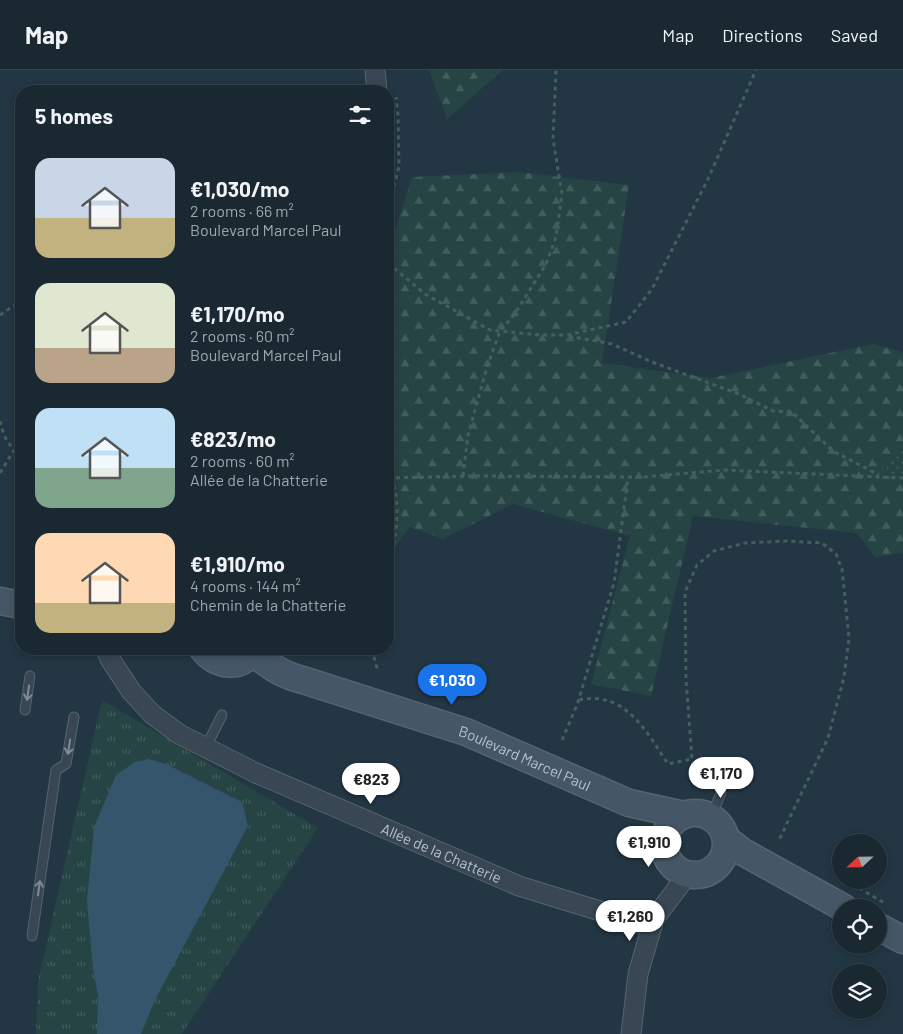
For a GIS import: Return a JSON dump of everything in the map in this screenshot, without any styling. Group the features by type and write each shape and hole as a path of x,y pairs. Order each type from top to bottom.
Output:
{"street":[{"path":"375,70 383,85"},
{"path":"0,601 15,604"},
{"name":"Allée de la Chatterie","path":"108,655 131,691 152,714 179,734 256,773 519,886 652,928"},
{"path":"208,655 221,663 232,664 244,660 248,655"},
{"name":"Boulevard Marcel Paul","path":"258,655 273,669 288,676 466,732 629,802 675,824"},
{"path":"697,813 710,817 721,826 726,839 725,854 717,867 704,874 688,874 676,869 668,859 664,846 675,824 697,813"},
{"path":"726,839 743,852 832,901"},
{"path":"632,1034 638,974 654,919 688,874"},
{"path":"887,931 903,940"}],"lane":[{"path":"25,710 30,676"},
{"path":"206,747 222,714"},
{"path":"32,936 56,770 66,764 74,717"},
{"path":"710,817 721,793"}],"path":[{"path":"463,476 468,435 487,367 500,331 514,315 546,264 556,237 562,194 553,139 556,70"},
{"path":"567,336 626,322 652,289 708,180 756,70"},
{"path":"394,107 398,115 399,166 394,186"},
{"path":"394,268 425,294 490,330 567,336 612,344 652,362 739,394 773,411 792,412 833,451 881,477"},
{"path":"0,315 15,304"},
{"path":"0,421 3,435 14,450 0,473"},
{"path":"394,479 463,476 628,478 724,470 903,478"},
{"path":"562,740 579,700 614,583 628,478"},
{"path":"394,485 397,507 394,545"},
{"path":"579,700 593,697 606,699 622,707 642,726 668,764 692,759 686,679 685,592 697,565 714,552 745,543 787,541 822,543 836,554 842,569 848,638 844,677 828,738 779,840"},
{"path":"374,655 378,672"}],"green space":[{"path":"429,70 503,70 447,119"},
{"path":"519,172 629,185 602,363 711,378 873,344 903,352 903,553 875,557 857,533 693,516 651,696 591,684 630,536 513,504 443,539 409,527 394,549 394,233 412,177"},
{"path":"903,445 903,477 883,476 892,455"},
{"path":"102,700 318,828 182,1034 36,1034 38,981"}],"water":[{"path":"149,759 166,764 242,802 248,826 155,1000 141,1034 97,1034 98,995 93,970 87,901 94,827 116,775 135,762"}]}
